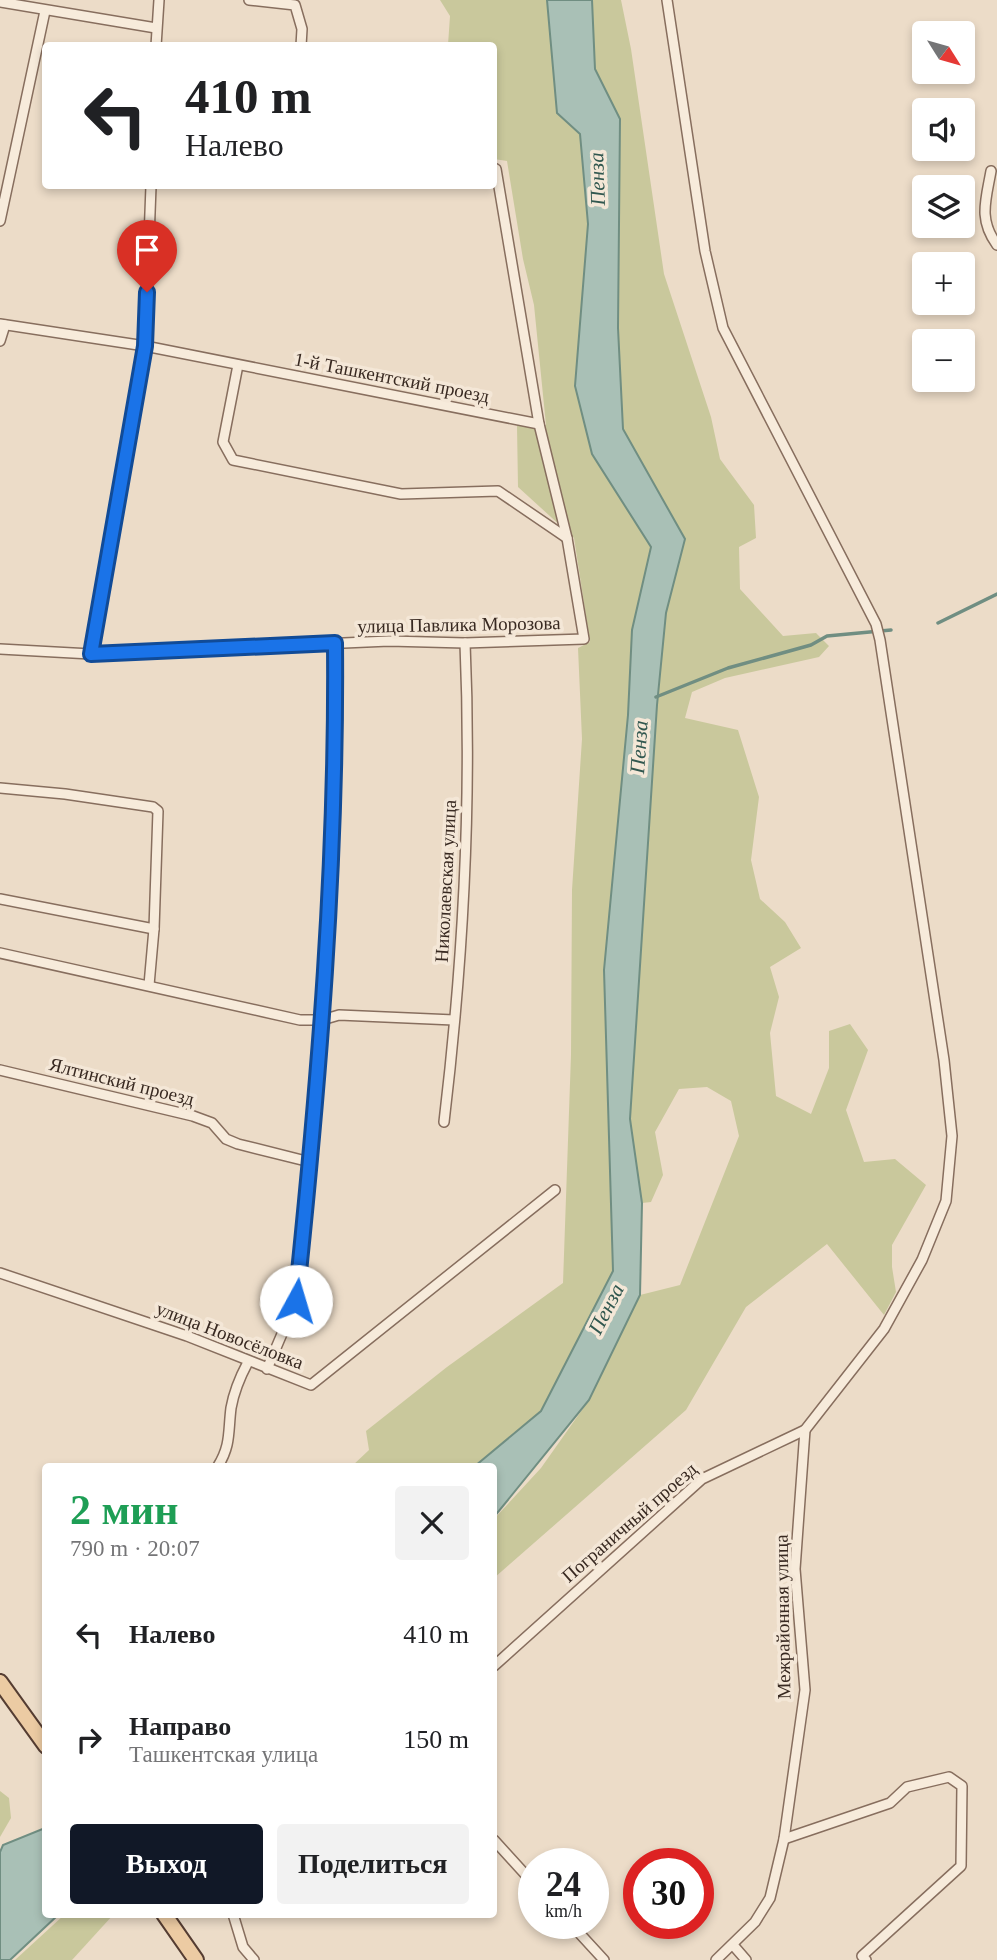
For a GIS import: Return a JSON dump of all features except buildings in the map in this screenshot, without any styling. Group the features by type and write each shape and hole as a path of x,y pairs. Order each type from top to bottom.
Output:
{"main road":[{"path":"0,1682 42,1741"},
{"path":"167,1918 196,1960"}],"street":[{"path":"156,42 159,0"},
{"path":"249,0 295,2 302,29 301,42"},
{"path":"667,0 705,251 723,328 876,625 880,640 942,1046 952,1136 946,1200 922,1260 884,1329 805,1430"},
{"path":"0,2 156,28"},
{"path":"0,221 46,11"},
{"path":"991,170 984,214 988,232 997,245"},
{"path":"497,180 539,424 567,538"},
{"path":"91,654 145,346 151,189"},
{"path":"0,341 2,324"},
{"name":"1-й Ташкентский проезд","path":"2,324 145,346 539,424"},
{"path":"238,365 223,442 233,460 401,494 498,491 567,538"},
{"name":"улица Павлика Морозова","path":"0,649 91,654 389,641 465,643 584,639 567,538"},
{"path":"267,1369 296,1301 310,1162 323,1020 332,870 335,643"},
{"name":"Николаевская улица","path":"444,1122 461,921 469,735 465,643"},
{"path":"0,788 78,796 153,807 158,811 154,929 149,985"},
{"path":"0,899 154,929"},
{"path":"0,953 300,1020 323,1020 339,1015 454,1020"},
{"name":"Ялтинский проезд","path":"0,1070 193,1116 212,1123 226,1139 238,1144 310,1162"},
{"name":"улица Новосёловка","path":"0,1273 187,1336 311,1385 555,1190"},
{"path":"220,1463 227,1452 231,1406 237,1383 248,1362"},
{"name":"Пограничный проезд","path":"497,1663 702,1479 805,1430"},
{"name":"Межрайонная улица","path":"716,1960 755,1922 770,1898 784,1839 804,1690 795,1569 805,1430"},
{"path":"784,1839 890,1803 907,1787 949,1777 962,1786 961,1866 862,1956 866,1960"},
{"path":"497,1843 518,1866"},
{"path":"234,1918 243,1947 254,1960"},
{"path":"585,1939 604,1960"},
{"path":"733,1945 746,1960"}],"green space":[{"path":"440,0 547,0 557,113 580,134 588,224 575,386 592,454 651,546 632,630 628,715 604,970 613,1271 541,1411 479,1463 355,1463 369,1450 366,1431 447,1367 563,1283 571,1055 572,890 582,739 578,648 590,642 574,538 518,487 517,426 546,425 534,305 523,259 507,161 497,159 497,42 448,42 450,16"},
{"path":"592,0 621,0 631,49 664,274 711,417 720,459 754,505 756,538 739,547 740,589 783,636 816,633 829,646 819,657 725,678 692,692 685,718 738,730 759,797 751,860 760,899 785,922 801,948 770,967 779,997 770,1033 776,1096 811,1114 829,1068 829,1031 850,1024 868,1050 846,1110 864,1162 895,1159 926,1185 892,1245 896,1292 884,1315 827,1244 746,1307 686,1410 497,1575 497,1516 541,1468 589,1400 640,1295 680,1285 739,1136 731,1101 707,1087 679,1089 655,1132 663,1175 651,1202 642,1203 630,1119 657,705 666,613 685,539 623,429 618,328 620,119 595,69"},
{"path":"0,1791 9,1798 11,1818 0,1837"},
{"path":"61,1918 110,1918 72,1960 15,1960"}],"water":[{"name":"Пенза","path":"547,0 592,0 595,69 620,119 618,328 623,429 685,539 666,613 657,705 630,1119 642,1203 640,1295 589,1400 497,1513 497,1463 479,1463 541,1411 613,1271 604,970 628,715 632,630 651,547 592,454 575,386 588,224 580,134 557,113"},
{"path":"42,1829 42,1918 55,1918 10,1960 0,1960 0,1852 3,1845"}],"waterway":[{"path":"938,623 997,594"},
{"path":"656,697 728,668 811,645 827,636 891,630"}],"route":[{"path":"147,292 145,346 91,654 335,643 332,870 327,965 296,1301"}]}
